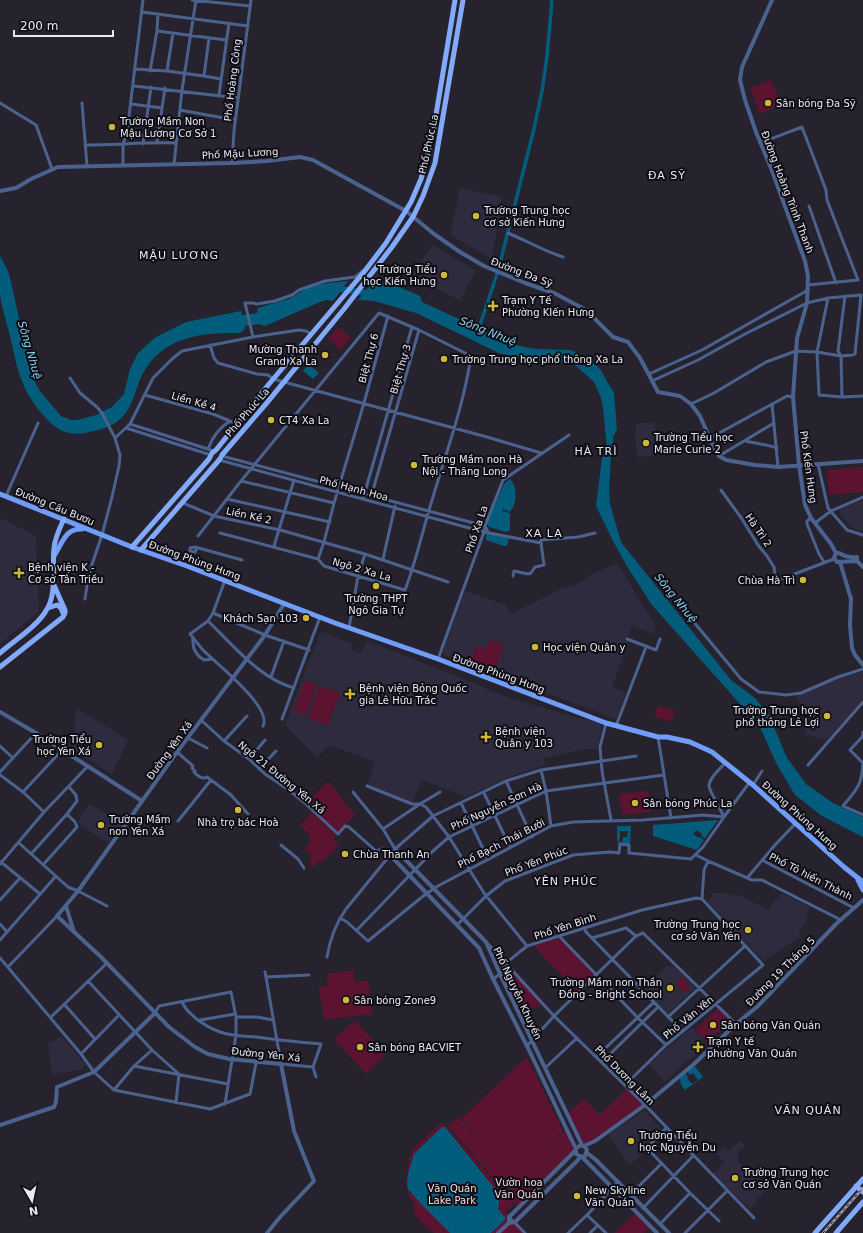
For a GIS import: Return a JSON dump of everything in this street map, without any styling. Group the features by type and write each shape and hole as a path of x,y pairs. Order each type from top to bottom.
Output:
{"highway":[{"name":"Phố Phúc La","path":"132,547 238,424 273,379 365,270 386,243 406,211 421,179 429,152 455,0"},
{"name":"Phố Phúc La","path":"141,550 284,382 370,276 413,217 423,196 434,163 463,0"},
{"path":"447,47 455,48"},
{"path":"220,452 220,458 213,459 213,453 220,452"},
{"path":"48,608 53,582 54,547 57,533 64,520"},
{"path":"0,667 64,615 65,610 53,582"},
{"path":"0,653 35,624 48,608 57,604 61,608 64,615"},
{"path":"815,1233 863,1178"},
{"path":"856,1186 863,1192"},
{"path":"836,1233 863,1202"}],"main road":[{"name":"Đường Cầu Bươu","path":"0,494 102,535"},
{"path":"54,556 68,532 77,528 86,529"},
{"name":"Đường Phùng Hưng","path":"102,535 225,580 349,628 438,659 606,723 658,737 667,737 690,742 707,749 751,784 863,882"},
{"name":"Đường Phùng Hưng","path":"856,877 863,890"}],"street":[{"path":"123,165 123,144 127,133 134,86 143,0"},
{"path":"192,0 250,6"},
{"path":"174,164 175,143 182,90 186,74 196,0"},
{"name":"Phố Hoàng Công","path":"232,163 235,120 251,0"},
{"name":"Đường Hoàng Trình Thanh","path":"772,0 742,67 740,80 745,100 760,143 806,261 808,276 807,303 797,338 793,397"},
{"path":"142,12 248,26"},
{"path":"150,71 157,31 158,14"},
{"path":"219,95 229,23"},
{"path":"157,31 226,40"},
{"path":"166,71 173,33"},
{"path":"204,76 210,38"},
{"path":"135,69 166,71 221,79"},
{"path":"134,86 182,90 238,98"},
{"path":"143,144 151,87"},
{"path":"157,142 164,88"},
{"path":"0,102 36,125 52,169"},
{"path":"82,103 87,166"},
{"path":"131,104 162,108"},
{"path":"180,110 235,120"},
{"path":"760,143 802,127 858,280 808,285"},
{"path":"127,133 158,138"},
{"path":"85,146 143,144 157,142 175,143"},
{"name":"Phố Mậu Lương","path":"0,192 16,188 31,179 58,167 232,163 300,157 313,160 406,211 413,217"},
{"path":"809,206 836,283"},
{"name":"Đường Đa Sỹ","path":"413,217 460,252 484,266 554,293 586,310 613,337 628,342 640,358 658,392 680,396 691,404 700,416 719,456"},
{"path":"508,233 532,243 549,253 563,257"},
{"path":"253,337 245,303 257,304 275,301 325,281 355,277 365,270"},
{"path":"649,374 702,350 808,290"},
{"path":"652,380 698,360 807,303 828,298 861,295 855,354 841,356 817,352 796,351 766,362 714,393 691,404"},
{"path":"842,397 841,356 838,351 844,296"},
{"path":"828,298 817,352 818,395 842,397 863,396"},
{"path":"198,536 241,481 379,313 419,330 471,356 468,380 428,511 413,570"},
{"name":"Biệt Thự 6","path":"318,558 330,522 334,503 388,316"},
{"path":"363,499 412,327"},
{"path":"115,438 130,424 154,378 182,351 253,337 299,330 312,334"},
{"name":"Biệt Thự 3","path":"370,501 419,330"},
{"path":"210,345 214,358 218,363 257,374 268,375 273,379 420,418 541,453"},
{"path":"70,378 80,393 102,413 115,438 120,455 119,466 102,535 89,573 85,599"},
{"name":"Liền Kề 4","path":"146,395 213,414 238,424"},
{"path":"710,438 787,396 793,397"},
{"name":"Phố Kiến Hưng","path":"793,397 799,465 805,505 811,518 836,553"},
{"path":"772,404 778,467"},
{"path":"208,449 211,441 224,425 230,421"},
{"path":"6,496 38,423"},
{"path":"719,456 774,423"},
{"path":"130,424 208,449 213,453"},
{"path":"126,428 213,453"},
{"name":"Phố Xa La","path":"484,526 503,480 569,435"},
{"path":"746,441 777,448"},
{"path":"719,456 726,460 739,463 778,467 863,461"},
{"name":"Phố Hạnh Hoa","path":"220,458 255,465 484,526"},
{"name":"Phố Hạnh Hoa","path":"220,458 252,469 486,532 541,543"},
{"path":"818,464 828,508 847,530 863,536"},
{"path":"274,546 294,480"},
{"path":"241,481 334,503"},
{"name":"Hà Trì 2","path":"721,490 746,524 758,545 774,567 776,581 824,562"},
{"path":"815,524 831,511 863,497"},
{"path":"227,499 330,522"},
{"path":"383,559 396,502"},
{"name":"Liền Kề 2","path":"182,503 214,516 280,530 383,559 448,582"},
{"path":"811,518 807,521 807,524 819,554 824,562 834,559 836,561 841,561 863,557"},
{"path":"484,526 486,532"},
{"name":"Phố Xa La","path":"438,659 486,532"},
{"path":"513,576 514,571 528,574 535,567 544,565 541,543 542,540 578,537 595,533"},
{"name":"Ngõ 2 Xa La","path":"220,534 318,558 324,566 405,590 413,570"},
{"path":"196,548 242,560"},
{"path":"834,559 834,555 839,553 856,559 863,567"},
{"path":"349,628 358,576 365,554"},
{"path":"843,555 841,561 851,599 850,625 852,648 855,655 863,665"},
{"path":"225,580 213,613 208,621 190,634 254,700 262,712 265,720 263,726"},
{"name":"Đường Yên Xá","path":"277,1040 321,1044 313,1067 233,1060 208,1054 195,1047 169,1027 107,963 57,916 78,891 201,720 265,635 284,604"},
{"path":"213,613 265,635 308,650"},
{"path":"688,615 740,679 759,692 786,695 801,693 838,677 863,669"},
{"path":"282,720 320,617"},
{"path":"208,621 247,658 271,677 280,683 294,688"},
{"path":"193,637 193,647 197,655 204,660 213,659"},
{"path":"627,639 656,650 660,639"},
{"path":"271,677 284,641"},
{"path":"616,726 646,647"},
{"path":"808,765 863,702"},
{"path":"0,712 62,749 142,801"},
{"path":"224,741 247,716"},
{"name":"Ngõ 21 Đường Yên Xá","path":"201,720 224,741 249,759 265,774 305,803 338,834 345,826 349,827 376,850 383,849 390,855"},
{"path":"606,723 600,747 604,783 611,820"},
{"path":"863,732 863,736 850,750 863,763 862,774 858,788 843,806 863,815"},
{"path":"0,772 36,733"},
{"path":"658,737 671,818"},
{"path":"188,738 207,748"},
{"path":"249,759 265,740"},
{"path":"0,746 13,758"},
{"path":"23,792 62,749"},
{"path":"260,769 276,750"},
{"path":"178,752 193,766 192,768 197,775 203,778 207,777 231,795 248,814"},
{"path":"327,957 332,937 340,918 346,909 390,855 433,816 506,781 541,770 636,756"},
{"path":"724,817 709,789 709,785 725,763"},
{"path":"40,894 1,863 44,812 88,766"},
{"path":"541,770 546,791 551,826"},
{"path":"762,771 724,817 696,855 752,880 762,880 841,920"},
{"path":"0,775 23,792 44,812"},
{"name":"Phố Nguyễn Sơn Hà","path":"357,930 416,871 433,851 449,837 546,791 664,775"},
{"path":"178,821 211,780"},
{"path":"506,781 532,837"},
{"path":"367,786 412,804 420,804"},
{"path":"31,854 68,814 78,799 69,787"},
{"path":"353,792 383,829 395,850"},
{"path":"383,829 440,792"},
{"path":"484,792 510,847"},
{"path":"461,803 488,859"},
{"name":"Phố Yên Bình","path":"420,804 426,807 449,837 486,896 527,946 649,908 696,898 702,899"},
{"path":"43,865 77,827 75,822 68,814"},
{"name":"Phố Bạch Thái Bưởi","path":"357,930 368,941 434,889 551,826 573,822 642,820 703,815 724,817"},
{"name":"Phố Tô hiến Thành","path":"795,824 762,860 854,908"},
{"path":"19,843 68,887 107,906"},
{"name":"Phố Yên Phúc","path":"457,925 486,896 506,881 573,855 610,852 619,853 620,844 629,845 629,853 691,859 696,855"},
{"path":"281,845 298,859 304,868"},
{"name":"Phố Nguyễn Khuyến","path":"395,850 486,942 583,1146"},
{"name":"Phố Nguyễn Khuyến","path":"390,855 479,948 492,978 527,1046 576,1150"},
{"path":"747,878 762,860"},
{"path":"668,1017 745,946 702,899 704,870 708,861"},
{"path":"0,940 56,876"},
{"path":"0,900 20,878"},
{"name":"Đường 19 Tháng 5","path":"583,1146 595,1141 645,1105 694,1064 736,1024 758,1006 841,920 863,900"},
{"name":"Đường Yên Xá","path":"66,906 74,932"},
{"path":"8,967 57,916"},
{"path":"340,918 357,930"},
{"path":"0,924 7,932"},
{"path":"584,927 586,932 612,960 682,1031"},
{"path":"592,938 626,928 636,936"},
{"path":"527,1046 554,1016 636,936 643,933 736,1024"},
{"path":"560,936 638,1018 666,1045"},
{"name":"Phố Dương Lâm","path":"486,942 554,1016 645,1105 754,1218"},
{"path":"492,978 500,974 506,963 527,946"},
{"name":"Phố Văn Yên","path":"625,1085 682,1031 763,965 745,946"},
{"path":"0,958 51,1017 94,1072 114,1090 210,1109 250,1094 256,1062"},
{"path":"51,1017 107,963"},
{"path":"788,966 794,969"},
{"path":"264,972 294,1131 314,1181 266,1233"},
{"path":"266,977 308,975"},
{"path":"88,981 134,1032 179,1074"},
{"path":"0,1125 54,1107 56,1102 57,1086 94,1072 155,1012 159,1006 231,992 235,1015 236,1035 233,1060 224,1104"},
{"path":"182,1002 185,1009 207,1026 220,1032 277,1040"},
{"path":"596,1057 654,1002"},
{"path":"64,1004 95,1039"},
{"path":"602,1062 658,1007"},
{"path":"81,1054 119,1015"},
{"path":"200,1020 235,1015 273,1020"},
{"path":"545,1068 577,1038"},
{"path":"114,1090 134,1066 152,1050"},
{"path":"134,1066 228,1084"},
{"path":"313,1067 316,1077"},
{"path":"176,1103 179,1074"},
{"path":"666,1128 647,1148 661,1164 719,1221"},
{"name":"Đường 19 Tháng 5","path":"587,1152 595,1141"},
{"path":"498,1233 508,1223 509,1217 578,1147 583,1146 587,1152 669,1233"},
{"path":"576,1150 576,1154 613,1188 657,1233"},
{"path":"508,1223 514,1222 580,1157 585,1156 587,1152"},
{"path":"643,1208 693,1156"},
{"path":"630,1195 661,1164"},
{"path":"568,1233 618,1183"},
{"path":"684,1233 727,1191"},
{"path":"660,1224 690,1193"},
{"path":"588,1214 606,1233"},
{"path":"509,1217 525,1233"},
{"path":"590,1233 598,1225"}],"shaded area":[{"name":"Trường Trung học cơ sở Kiến Hưng","path":"460,188 502,197 492,259 450,235"},
{"name":"Trường Tiểu học Kiến Hưng","path":"432,244 476,271 460,300 411,278"},
{"name":"Trường Tiểu học Marie Curie 2","path":"655,422 657,455 637,457 635,431 636,424"},
{"path":"863,500 863,530 861,531 850,527 838,510"},
{"name":"Bệnh viện K - Cơ sở Tân Triều","path":"0,518 36,536 39,611 0,644"},
{"name":"Học viện Quân y","path":"617,563 656,627 654,634 632,626 627,639 629,640 612,687 626,693 616,719 442,654 465,591 506,605 510,614 563,588 576,585 588,579 588,576"},
{"name":"Bệnh viện Quân y 103","path":"321,631 352,644 350,649 362,653 366,641 512,699 602,724 598,749 586,749 544,758 545,765 517,774 466,797 422,780 412,804 367,786 375,762 329,745 317,757 285,725"},
{"name":"Trường Trung học phổ thông Lê Lợi","path":"863,671 863,699 858,705 826,741 824,737 820,739 807,735 804,730 810,726 796,696 838,679"},
{"name":"Trường Tiểu học Yên Xá","path":"76,708 128,740 112,774 73,750"},
{"name":"Trường Mầm non Yên Xá","path":"89,804 122,823 120,827 114,827 111,832 113,835 108,843 78,823"},
{"path":"712,893 725,893 735,896 736,894 769,910 775,899 778,900 781,893 810,907 806,915 809,917 799,933 801,937 764,961 707,902 712,897"},
{"name":"Trường Mầm non Thần Đồng - Bright School","path":"672,965 694,986 694,989 669,1013 667,1013 645,991 646,986 667,966"},
{"path":"692,1027 703,1040 692,1048 697,1054 665,1081 649,1064"},
{"path":"60,1035 86,1065 80,1070 52,1074 48,1042 54,1041"},
{"name":"Trường Tiểu học Nguyễn Du","path":"644,1110 662,1130 642,1147 646,1150 630,1165 608,1135"},
{"name":"Trường Trung học cơ sở Văn Quán","path":"741,1140 745,1146 739,1150 737,1160 765,1190 750,1209 713,1174 725,1162 716,1154 724,1146 728,1152"}],"green space":[{"path":"771,80 781,105 760,114 750,88"},
{"path":"338,327 351,337 340,350 328,339"},
{"path":"863,467 863,492 829,495 827,470"},
{"path":"490,640 504,645 495,670 470,661 476,646 486,649"},
{"path":"305,680 317,685 305,715 293,711"},
{"path":"319,686 340,693 328,725 308,718"},
{"path":"658,705 675,711 671,722 654,716"},
{"path":"328,781 355,815 338,832 315,812 317,811 308,802"},
{"name":"Sân bóng Phúc La","path":"648,791 650,812 622,815 619,794"},
{"path":"312,812 336,835 333,840 339,846 322,862 318,861 314,867 309,864 312,855 305,850 311,841 309,839 311,836 300,826"},
{"path":"560,937 597,975 578,993 533,945"},
{"path":"506,964 542,1004 520,1015 501,974"},
{"name":"Sân bóng Zone9","path":"353,970 355,982 368,981 372,1014 324,1020 319,987 328,985 327,974"},
{"path":"682,977 691,987 684,993 675,983"},
{"name":"Sân bóng Văn Quán","path":"719,1008 731,1021 706,1042 695,1029"},
{"name":"Sân bóng BACVIET","path":"355,1020 386,1054 366,1074 334,1039"},
{"name":"Vườn hoa Văn Quán","path":"527,1057 563,1131 541,1151 566,1130 575,1149 518,1207 448,1126 458,1116 481,1141 462,1118"},
{"path":"628,1088 644,1105 595,1141 585,1145 568,1113 584,1099 600,1115"},
{"name":"Văn Quán Lake Park","path":"442,1122 514,1204 506,1211 524,1233 434,1233 429,1230 417,1217 414,1211 414,1202 409,1196 406,1181 410,1156 414,1148"},
{"path":"636,1212 650,1227 644,1233 615,1233"}],"water":[{"path":"0,256 8,271 11,282 32,377 40,391 61,416 71,420 78,420 96,415 112,407 124,394 130,369 138,353 156,337 186,322 241,311 242,315 257,313 258,308 289,299 306,289 328,283 348,281 333,301 327,300 320,302 265,326 259,324 245,326 245,329 240,333 194,336 167,347 146,367 131,404 120,419 101,429 74,434 57,428 40,412 27,392 22,380 0,295"},
{"path":"374,280 397,286 420,296 422,302 510,344 536,349 571,350 591,361 600,369 614,393 617,429 613,438 614,454 611,457 609,491 610,504 621,542 731,680 755,698 769,715 787,758 806,784 833,803 863,817 863,837 822,816 795,795 776,763 752,713 741,705 652,605 628,568 596,506 602,458 607,450 603,407 594,382 576,366 569,363 533,361 499,353 416,313 374,301 358,300"},
{"path":"308,364 319,373 313,379 303,371"},
{"path":"510,479 513,482 516,495 510,512 503,509 502,511 510,513 510,530 506,532 489,527 487,523 504,484"},
{"path":"488,533 509,538 507,546 486,540 486,535"},
{"path":"718,820 705,838 701,836 702,834 697,830 693,834 704,840 697,850 653,836 653,825"},
{"path":"617,826 631,826 630,845 622,843 623,837 627,837 628,831 620,831 619,844 617,839"},
{"path":"694,1065 703,1077 685,1090 681,1085 680,1078 685,1073 692,1084 698,1080 693,1073 690,1075 687,1071"},
{"name":"Văn Quán Lake Park","path":"442,1127 445,1127 500,1195 498,1209 505,1217 505,1220 491,1233 450,1233 408,1189 408,1174 414,1154"}],"waterway":[{"path":"479,328 498,271 534,129 542,91 547,56 552,0"},
{"name":"Sông Nhuệ","path":"336,289 372,294"}],"railway":[{"path":"823,1233 863,1188"}],"place":[{"name":"Sân bóng Đa Sỹ","path":"768,103"},
{"name":"Trường Mầm Non Mậu Lương Cơ Sở 1","path":"112,127"},
{"name":"Trường Trung học cơ sở Kiến Hưng","path":"476,216"},
{"name":"Trường Tiểu học Kiến Hưng","path":"444,275"},
{"name":"Trạm Y Tế Phường KIến Hưng","path":"493,306"},
{"name":"Mường Thanh Grand Xa La","path":"325,355"},
{"name":"Trường Trung học phổ thông Xa La","path":"444,359"},
{"name":"CT4 Xa La","path":"271,420"},
{"name":"Trường Tiểu học Marie Curie 2","path":"646,443"},
{"name":"Trường Mầm non Hà Nội - Thăng Long","path":"414,465"},
{"name":"Bệnh viện K - Cơ sở Tân Triều","path":"19,573"},
{"name":"Chùa Hà Trì","path":"803,580"},
{"name":"Trường THPT Ngô Gia Tự","path":"376,586"},
{"name":"Khách Sạn 103","path":"306,618"},
{"name":"Học viện Quân y","path":"535,647"},
{"name":"Bệnh viện Bỏng Quốc gia Lê Hữu Trác","path":"350,694"},
{"name":"Trường Trung học phổ thông Lê Lợi","path":"827,716"},
{"name":"Bệnh viện Quân y 103","path":"486,737"},
{"name":"Trường Tiểu học Yên Xá","path":"99,745"},
{"name":"Sân bóng Phúc La","path":"635,803"},
{"name":"Nhà trọ bác Hoà","path":"238,810"},
{"name":"Trường Mầm non Yên Xá","path":"101,825"},
{"name":"Chùa Thanh An","path":"345,854"},
{"name":"Trường Trung học cơ sở Văn Yên","path":"748,930"},
{"name":"Trường Mầm non Thần Đồng - Bright School","path":"670,988"},
{"name":"Sân bóng Zone9","path":"346,1000"},
{"name":"Sân bóng Văn Quán","path":"713,1025"},
{"name":"Sân bóng BACVIET","path":"360,1047"},
{"name":"Trạm Y tế phường Văn Quán","path":"698,1047"},
{"name":"Trường Tiểu học Nguyễn Du","path":"631,1141"},
{"name":"Trường Trung học cơ sở Văn Quán","path":"735,1178"},
{"name":"New Skyline Văn Quán","path":"577,1196"}],"district":[{"name":"ĐA SỸ","path":"667,175"},
{"name":"MẬU LƯƠNG","path":"179,255"},
{"name":"HÀ TRÌ","path":"596,451"},
{"name":"XA LA","path":"544,533"},
{"name":"YÊN PHÚC","path":"566,881"},
{"name":"VĂN QUÁN","path":"808,1110"}]}
